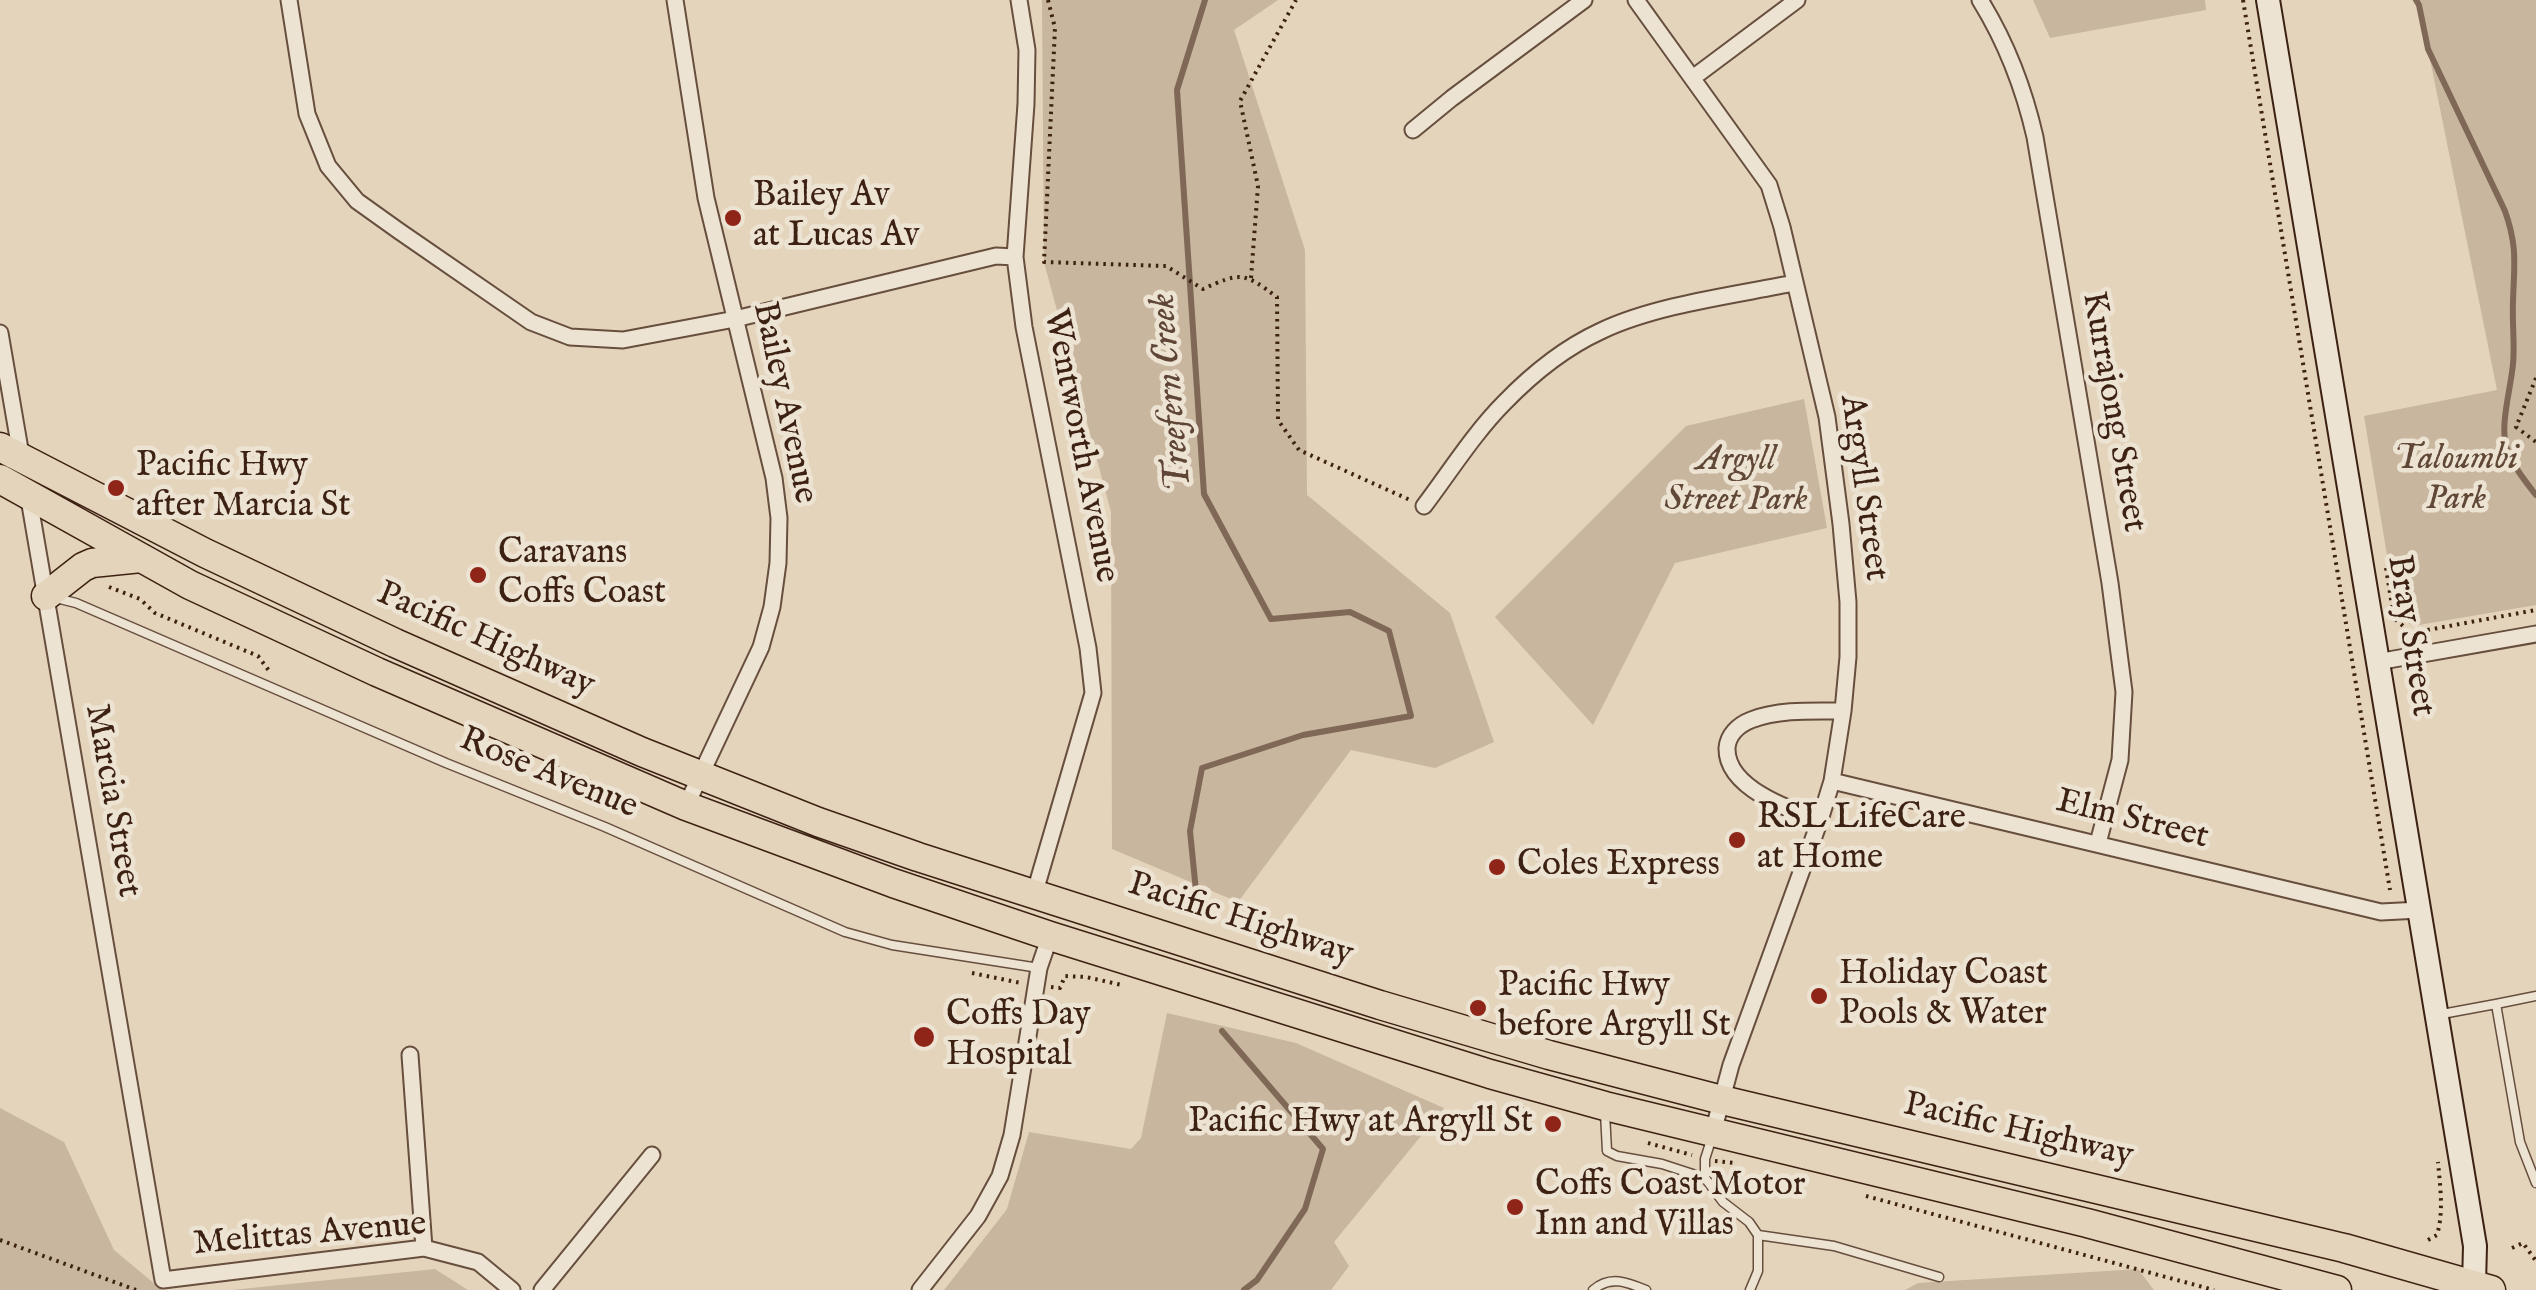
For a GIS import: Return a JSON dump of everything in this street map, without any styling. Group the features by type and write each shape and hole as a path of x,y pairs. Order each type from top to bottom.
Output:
{"highway":[{"name":"Pacific Highway","path":"11,453 331,614 642,752 835,828 1034,895 1531,1050 1722,1100 2344,1248 2479,1288"},
{"name":"Pacific Highway","path":"0,479 190,585 360,664 686,806 893,883 1386,1043 1605,1106 2086,1223 2337,1290"},
{"path":"46,596 92,563 141,558"}],"street":[{"path":"289,0 307,114 328,166 358,200 399,231 530,322 570,337 623,340 735,319 996,256 1015,257"},
{"name":"Bailey Avenue","path":"675,0 706,198 774,478 780,518 772,607 761,647 686,806"},
{"name":"Wentworth Avenue","path":"1019,0 1026,86 1015,257 1024,327 1088,648 1093,693 1034,895"},
{"path":"1413,130 1584,0"},
{"name":"Argyll Street","path":"1636,0 1769,184 1826,418 1848,602 1844,711 1832,780 1731,1064 1713,1132"},
{"path":"1694,78 1797,0"},
{"name":"Kurrajong Street","path":"1980,0 2014,69 2035,137 2110,583 2124,692 2120,760 2098,843"},
{"name":"Bray Street","path":"2268,0 2438,1014 2476,1246 2479,1288"},
{"path":"1424,506 1502,405 1546,364 1573,346 1636,318 1794,284"},
{"name":"Marcia Street","path":"0,334 11,453 28,494 163,1280"},
{"path":"2377,662 2536,634"},
{"path":"1820,820 1790,810 1750,788 1732,769 1727,743 1733,732 1752,720 1786,713 1844,711"},
{"name":"Elm Street","path":"1832,780 2381,912 2420,910"},
{"path":"920,1290 978,1216 1000,1176 1012,1134 1040,968 1050,936"},
{"path":"410,1055 424,1248"},
{"path":"542,1290 652,1154"},
{"name":"Melittas Avenue","path":"163,1280 424,1248 478,1262 512,1290"}],"lane":[{"name":"Rose Avenue","path":"46,596 76,603 846,932 892,946 1040,968"},
{"path":"2438,1014 2536,996"},
{"path":"2496,1004 2520,1142 2536,1183"},
{"path":"1605,1106 1607,1151 1705,1178"},
{"path":"1713,1132 1705,1159 1705,1178 1723,1202 1758,1234 1758,1271 1750,1290"},
{"path":"1758,1234 1834,1246 1939,1277"},
{"path":"1593,1290 1608,1281 1621,1280 1646,1290"}],"path":[{"path":"1048,0 1055,28 1044,262 1166,266 1203,289 1232,276 1252,278 1277,297 1278,420 1299,450 1424,506"},
{"path":"1252,278 1258,186 1240,101 1296,0"},
{"path":"2243,0 2390,890"},
{"path":"2536,378 2516,426 2536,442"},
{"path":"2385,566 2394,618 2411,633 2536,610"},
{"path":"106,585 140,600 155,613 248,650"},
{"path":"2428,1240 2437,1235 2441,1215 2438,1152"},
{"path":"0,1240 136,1290"},
{"path":"2512,1248 2523,1243 2536,1260"}],"green space":[{"path":"1042,0 1278,0 1234,30 1305,250 1307,495 1450,613 1494,742 1435,768 1351,750 1238,902 1112,849 1111,512 1044,262"},
{"path":"2033,0 2205,0 2206,10 2050,38"},
{"name":"Taloumbi Park","path":"2418,0 2536,0 2536,605 2413,626 2397,616 2364,416 2497,390"},
{"name":"Argyll Street Park","path":"1804,399 1827,528 1675,563 1593,725 1495,617 1686,426"},
{"path":"1167,1013 1296,1043 1444,1108 1334,1242 1349,1266 1331,1290 944,1290 1007,1209 1029,1132 1131,1149 1141,1138"},
{"path":"0,1108 64,1142 114,1250 162,1290 0,1290"},
{"path":"435,1269 468,1290 232,1290"},
{"path":"2138,1269 2154,1290 1905,1290 1918,1283"}],"waterway":[{"name":"Treefern Creek","path":"1198,911 1190,831 1202,768 1303,735 1411,716 1389,631 1350,612 1271,619 1204,494 1177,90 1205,0"},
{"path":"2416,0 2428,49 2505,211 2512,236 2514,349 2505,440 2513,461 2536,495"},
{"path":"1222,1031 1323,1149 1305,1209 1257,1280 1244,1290"}],"place":[{"name":"Bailey Av at Lucas Av","path":"733,218"},
{"name":"Pacific Hwy after Marcia St","path":"116,488"},
{"name":"Caravans Coffs Coast","path":"478,575"},
{"name":"RSL LifeCare at Home","path":"1737,840"},
{"name":"Coles Express","path":"1497,867"},
{"name":"Holiday Coast Pools & Water","path":"1819,996"},
{"name":"Pacific Hwy before Argyll St","path":"1478,1008"},
{"name":"Coffs Day Hospital","path":"924,1037"},
{"name":"Pacific Hwy at Argyll St","path":"1553,1124"},
{"name":"Coffs Coast Motor Inn and Villas","path":"1515,1207"}]}
